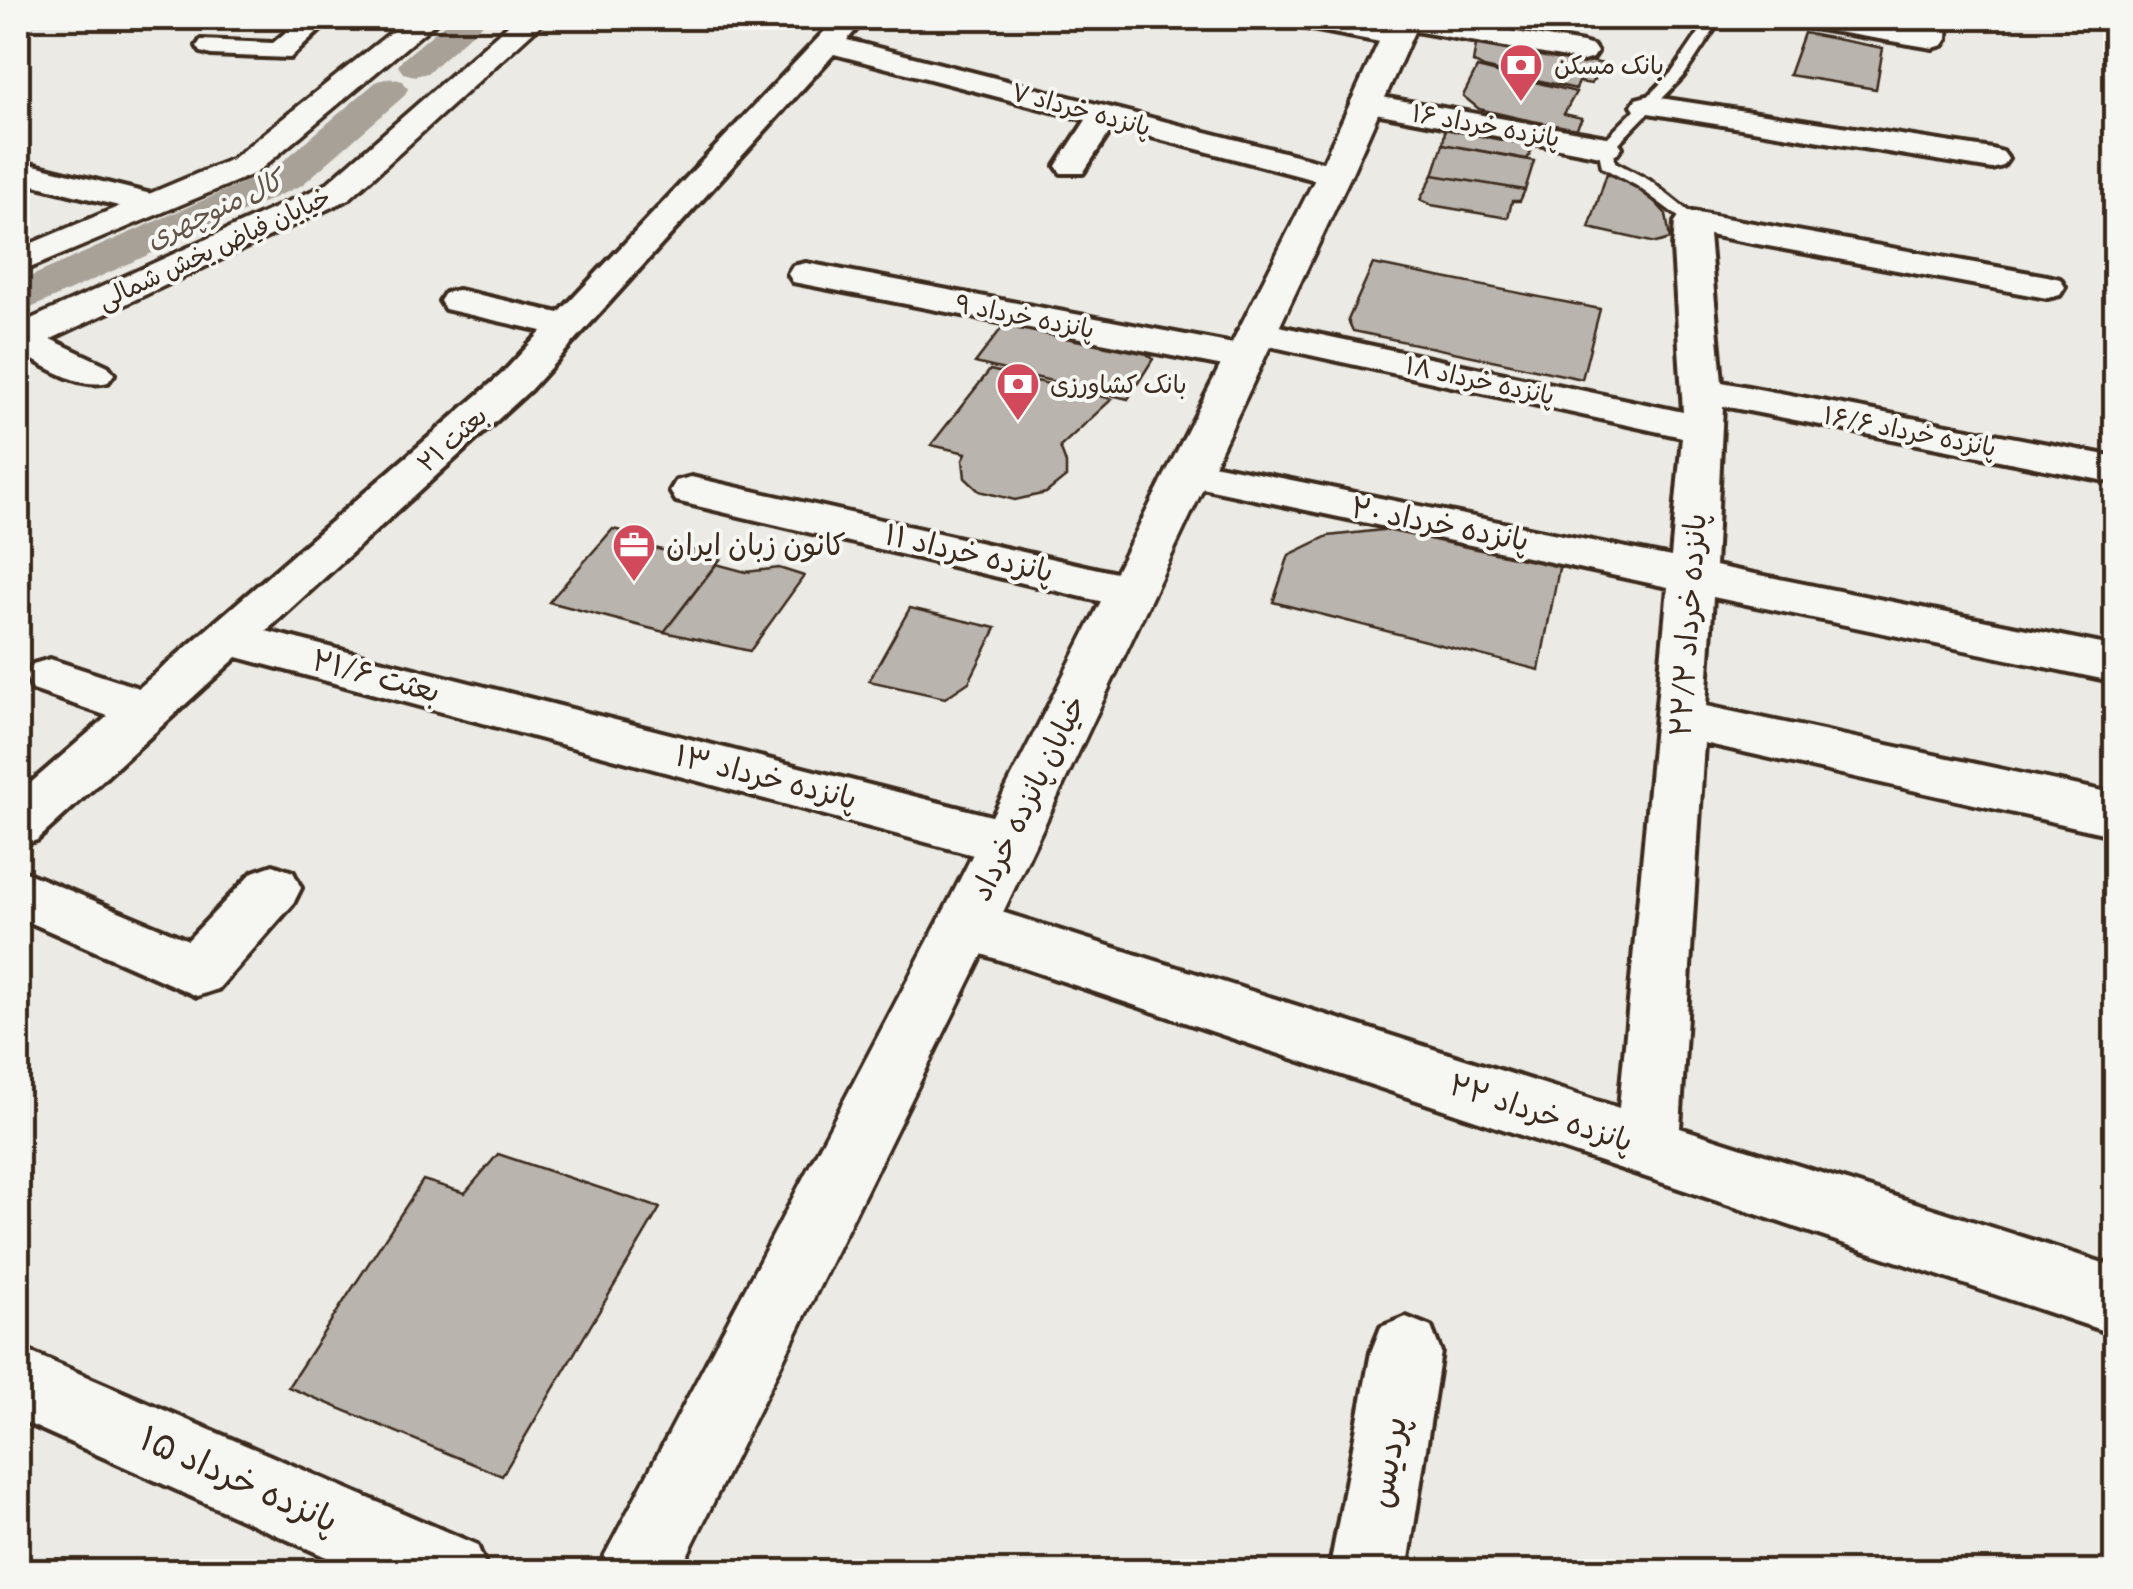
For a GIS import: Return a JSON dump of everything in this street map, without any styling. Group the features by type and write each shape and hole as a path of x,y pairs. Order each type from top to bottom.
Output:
{"main road":[{"path":"25,253 244,166 426,18"},
{"name":"خیابان فیاض بخش شمالی","path":"19,339 337,192 427,83 533,18"},
{"name":"خیابان پانزده خرداد","path":"636,1572 967,925 1334,175 1402,25"},
{"path":"353,77 427,83"}],"street":[{"path":"211,46 280,52 319,18"},
{"path":"1296,18 1402,25 1583,52"},
{"path":"1801,18 1933,39 1934,18"},
{"name":"پانزده خرداد ۷","path":"840,31 1104,115 1334,175"},
{"name":"بعثت ۲۱","path":"18,825 516,382 840,31"},
{"name":"پانزده خرداد ۱۶","path":"1366,103 1606,147"},
{"path":"1647,105 1992,158"},
{"path":"1072,166 1104,115"},
{"path":"18,171 151,204"},
{"path":"1692,222 2048,287"},
{"name":"پانزده خرداد ۲۲/۲","path":"1647,1148 1704,410 1689,253 1692,222"},
{"name":"پانزده خرداد ۹","path":"806,274 1250,345"},
{"path":"458,301 568,326"},
{"path":"19,339 94,374"},
{"name":"پانزده خرداد ۱۸","path":"1250,345 1704,410"},
{"name":"پانزده خرداد ۱۶/۶","path":"1704,410 2116,470"},
{"name":"پانزده خرداد ۲۰","path":"1188,472 2116,666"},
{"name":"پانزده خرداد ۱۱","path":"692,490 1130,592"},
{"name":"بعثت ۲۱/۶","path":"228,638 524,715"},
{"path":"50,676 148,710"},
{"name":"پانزده خرداد ۱۳","path":"524,715 1007,842"},
{"path":"1680,719 2116,815"},
{"path":"18,892 197,971 273,888"},
{"name":"پانزده خرداد ۲۲","path":"967,925 2116,1302"},
{"name":"پردیس","path":"1368,1572 1406,1352"},
{"name":"پانزده خرداد ۱۵","path":"22,1385 450,1572"}],"lane":[{"path":"1692,222 1643,183 1607,164 1606,147 1678,74 1715,18"}],"building":[{"path":"1921,18 1920,26 1904,29 1854,21"},
{"path":"1804,33 1883,48 1876,89 1789,75"},
{"path":"1506,43 1604,64 1591,84 1579,82 1576,89 1484,68 1473,62 1476,45"},
{"name":"بانک مسکن","path":"1477,68 1576,92 1564,114 1582,118 1575,131 1479,109 1463,96"},
{"path":"1466,126 1537,140 1527,159 1443,144 1445,130"},
{"path":"1443,144 1534,161 1525,190 1433,175"},
{"path":"1607,173 1639,188 1654,201 1666,214 1670,239 1656,243 1589,228"},
{"path":"1433,175 1525,190 1520,201 1512,201 1508,218 1420,200"},
{"path":"1373,264 1600,309 1582,379 1353,331 1348,320"},
{"path":"1011,316 1129,339 1153,359 1128,399 975,363"},
{"name":"بانک کشاورزی","path":"990,370 1112,399 1060,447 1066,477 1046,493 1015,500 979,491 965,478 966,453 931,445"},
{"name":"کانون زبان ایران","path":"613,529 642,536 636,543 677,554 682,547 722,557 664,632 549,602"},
{"path":"1391,529 1560,563 1539,670 1273,602 1289,555 1328,536"},
{"path":"716,564 746,572 779,568 804,576 750,651 664,632"},
{"path":"910,608 996,628 969,682 945,698 869,681"},
{"path":"498,1154 660,1208 502,1476 288,1387 423,1180 465,1193"}],"waterway":[{"name":"کال منوچهری","path":"415,66 472,18"},
{"name":"کال منوچهری","path":"18,298 288,177 390,89"}],"place":[{"name":"بانک مسکن","path":"1521,103"},
{"name":"بانک کشاورزی","path":"1018,422"},
{"name":"کانون زبان ایران","path":"634,583"}]}
